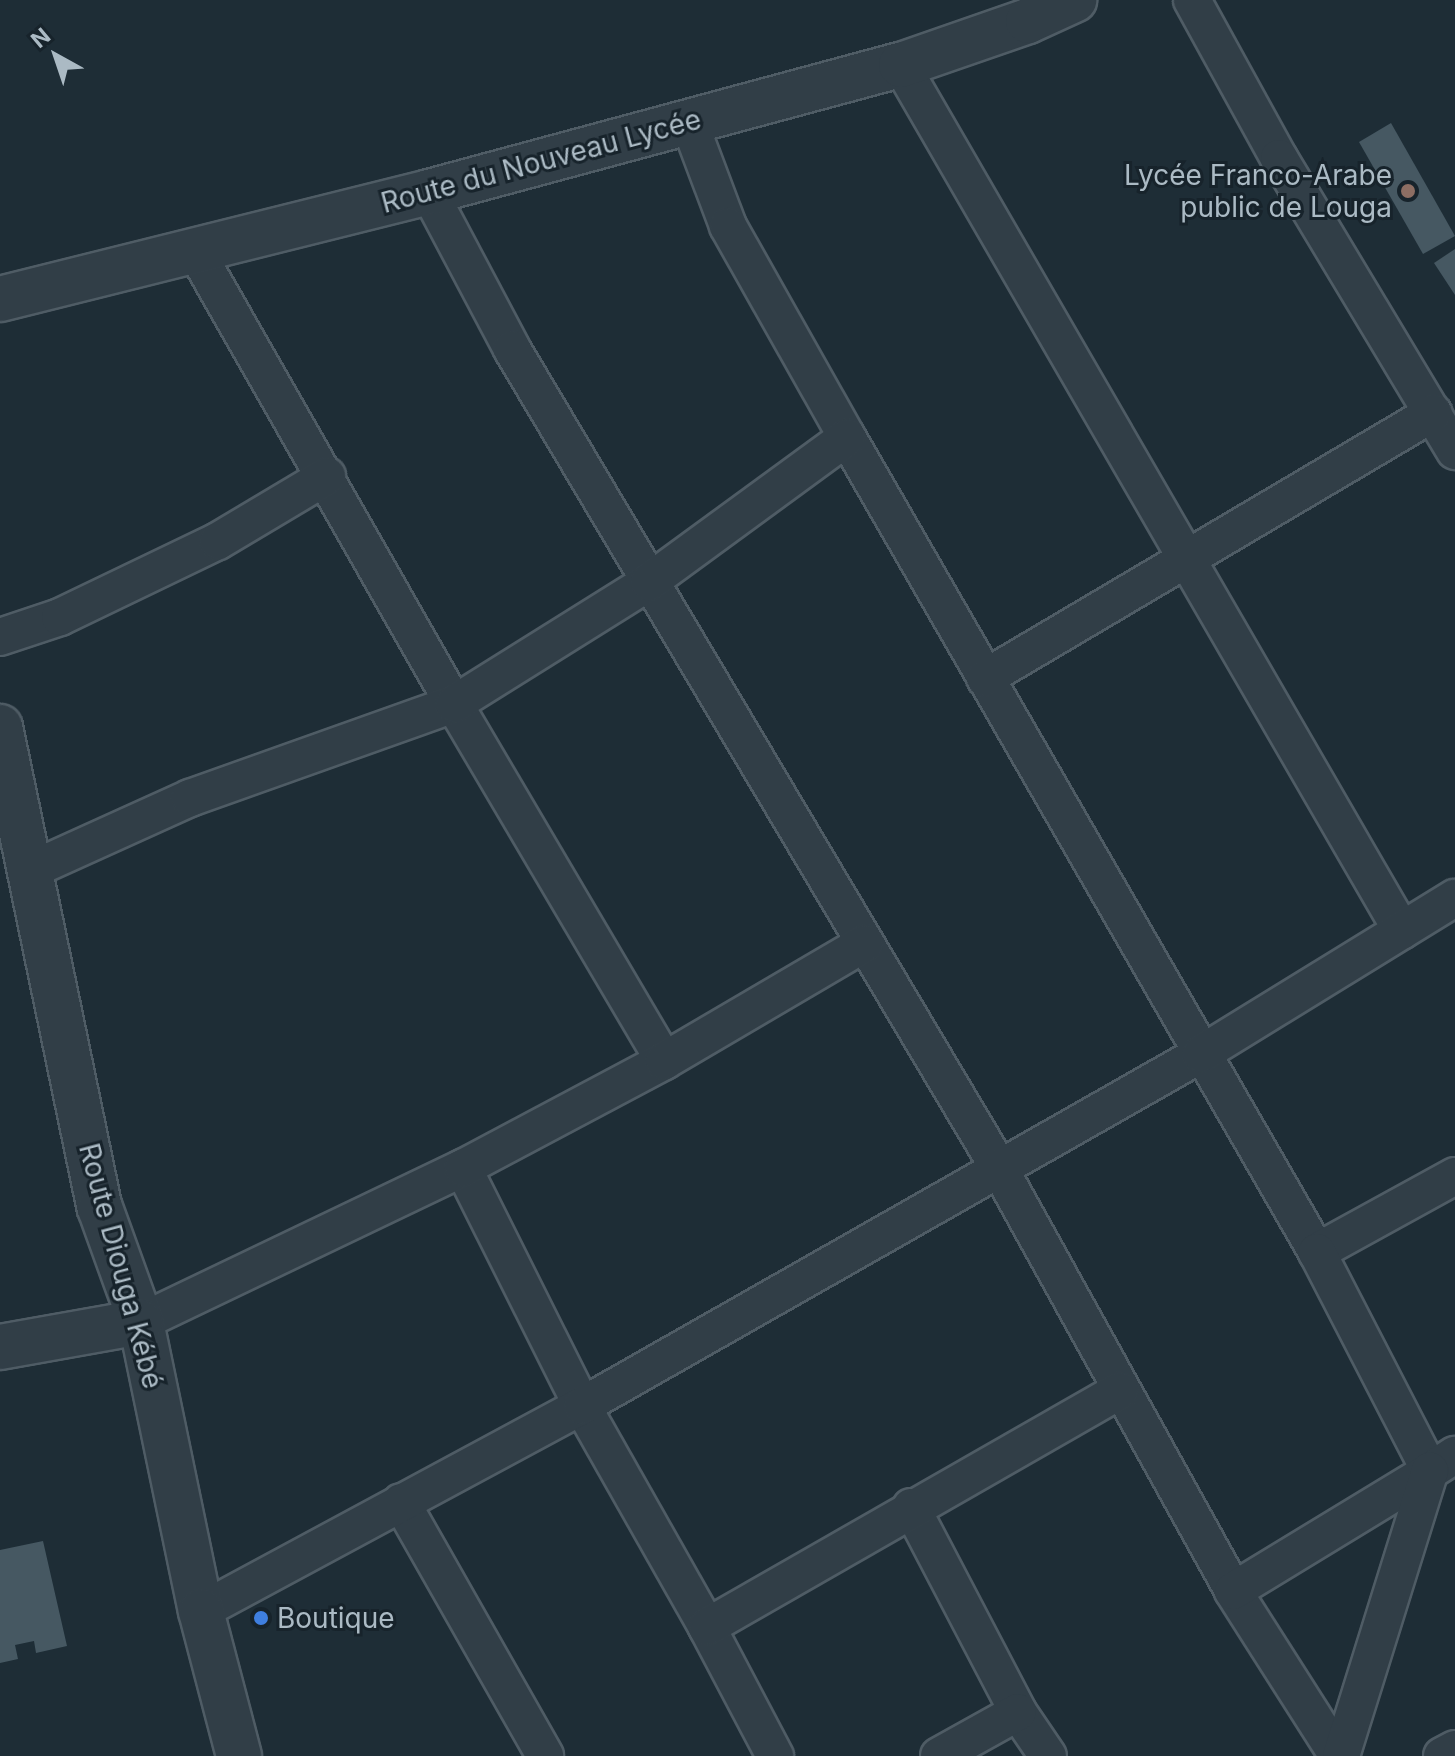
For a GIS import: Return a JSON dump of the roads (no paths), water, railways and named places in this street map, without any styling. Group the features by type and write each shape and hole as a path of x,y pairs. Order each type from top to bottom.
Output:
{"street":[{"name":"Route du Nouveau Lycée","path":"0,299 429,192 901,65 1028,21 1074,0"},
{"path":"1192,0 1279,158 1455,451"},
{"path":"901,65 1402,931"},
{"path":"689,122 728,226 1201,1054 1443,1463"},
{"path":"429,192 512,349 999,1168 1233,1591 1339,1756"},
{"path":"195,250 327,476 454,704 664,1061"},
{"path":"985,678 1433,413"},
{"path":"31,870 190,798 454,704 649,582 847,437"},
{"path":"0,637 60,617 218,541 327,476"},
{"name":"Route Diouga Kébé","path":"0,727 100,1208 141,1322 201,1611 239,1756"},
{"path":"201,1611 582,1406 1201,1054 1455,898"},
{"path":"0,1347 141,1322 463,1168 664,1061 865,943"},
{"path":"463,1168 582,1406 707,1627 775,1756"},
{"path":"1317,1252 1455,1176"},
{"path":"707,1627 911,1507 1120,1390"},
{"path":"1233,1591 1443,1463"},
{"path":"1339,1756 1443,1463"},
{"path":"401,1502 545,1756"},
{"path":"911,1507 1018,1712 1048,1756"},
{"path":"939,1756 1018,1712"},
{"path":"1442,1756 1455,1749"}],"place":[{"name":"Lycée Franco-Arabe public de Louga","path":"1408,191"},
{"name":"Boutique","path":"261,1618"}]}
